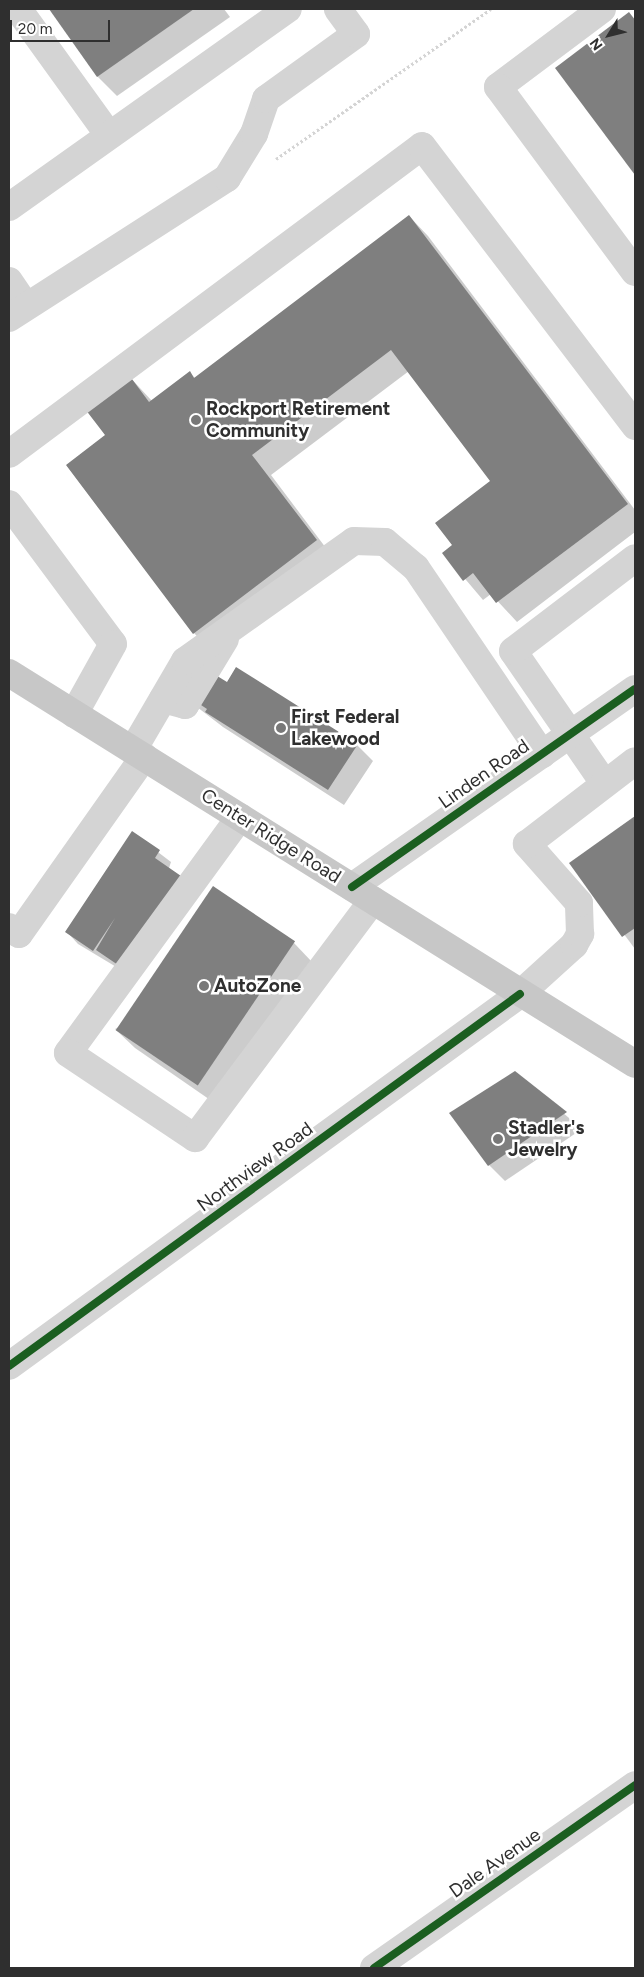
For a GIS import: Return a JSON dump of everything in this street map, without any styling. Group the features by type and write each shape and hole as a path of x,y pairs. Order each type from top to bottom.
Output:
{"main road":[{"name":"Center Ridge Road","path":"9,673 363,893 520,994 635,1064"}],"street":[{"path":"18,9 109,135"},
{"path":"9,207 288,9"},
{"path":"9,281 18,312 227,178 254,134 266,99 356,34 338,9"},
{"path":"602,9 498,87 635,272"},
{"path":"9,454 422,146 635,426"},
{"path":"9,504 114,644 74,714"},
{"path":"9,927 19,934 138,754 163,699 186,661 230,632 354,541 384,542 416,568 542,754"},
{"path":"635,558 512,651 604,783 635,761"},
{"name":"Linden Road","path":"240,817 68,1053 195,1138 363,893 542,754 635,689"},
{"name":"Northview Road","path":"9,1366 520,994 574,945 580,934 579,903 527,844 604,783"},
{"name":"Dale Avenue","path":"374,1968 635,1785"}],"path":[{"path":"271,163 491,9"}],"building":[{"path":"49,9 194,9 97,77"},
{"path":"629,12 635,20 635,175 555,68"},
{"name":"Rockport Retirement Community","path":"409,215 628,504 496,603 473,573 463,581 442,553 452,545 435,523 490,481 391,350 252,455 317,540 193,634 66,465 105,435 82,405 126,371 149,402 190,371 194,378"},
{"name":"First Federal Lakewood","path":"196,663 227,682 236,667 358,744 328,790 205,712 207,709 180,691"},
{"path":"635,816 635,928 622,937 569,863"},
{"path":"132,831 160,850 155,858 181,876 121,967 96,950 115,918 93,951 65,932"},
{"name":"AutoZone","path":"213,886 295,941 198,1086 116,1030"},
{"name":"Stadler's Jewelry","path":"515,1071 567,1112 488,1166 449,1113"}],"cycle path":[{"path":"352,887 635,689"},
{"path":"9,1366 520,994"},
{"path":"374,1968 635,1785"}],"place":[{"name":"Rockport Retirement Community","path":"196,420"},
{"name":"First Federal Lakewood","path":"281,728"},
{"name":"AutoZone","path":"204,986"},
{"name":"Stadler's Jewelry","path":"498,1139"}]}
